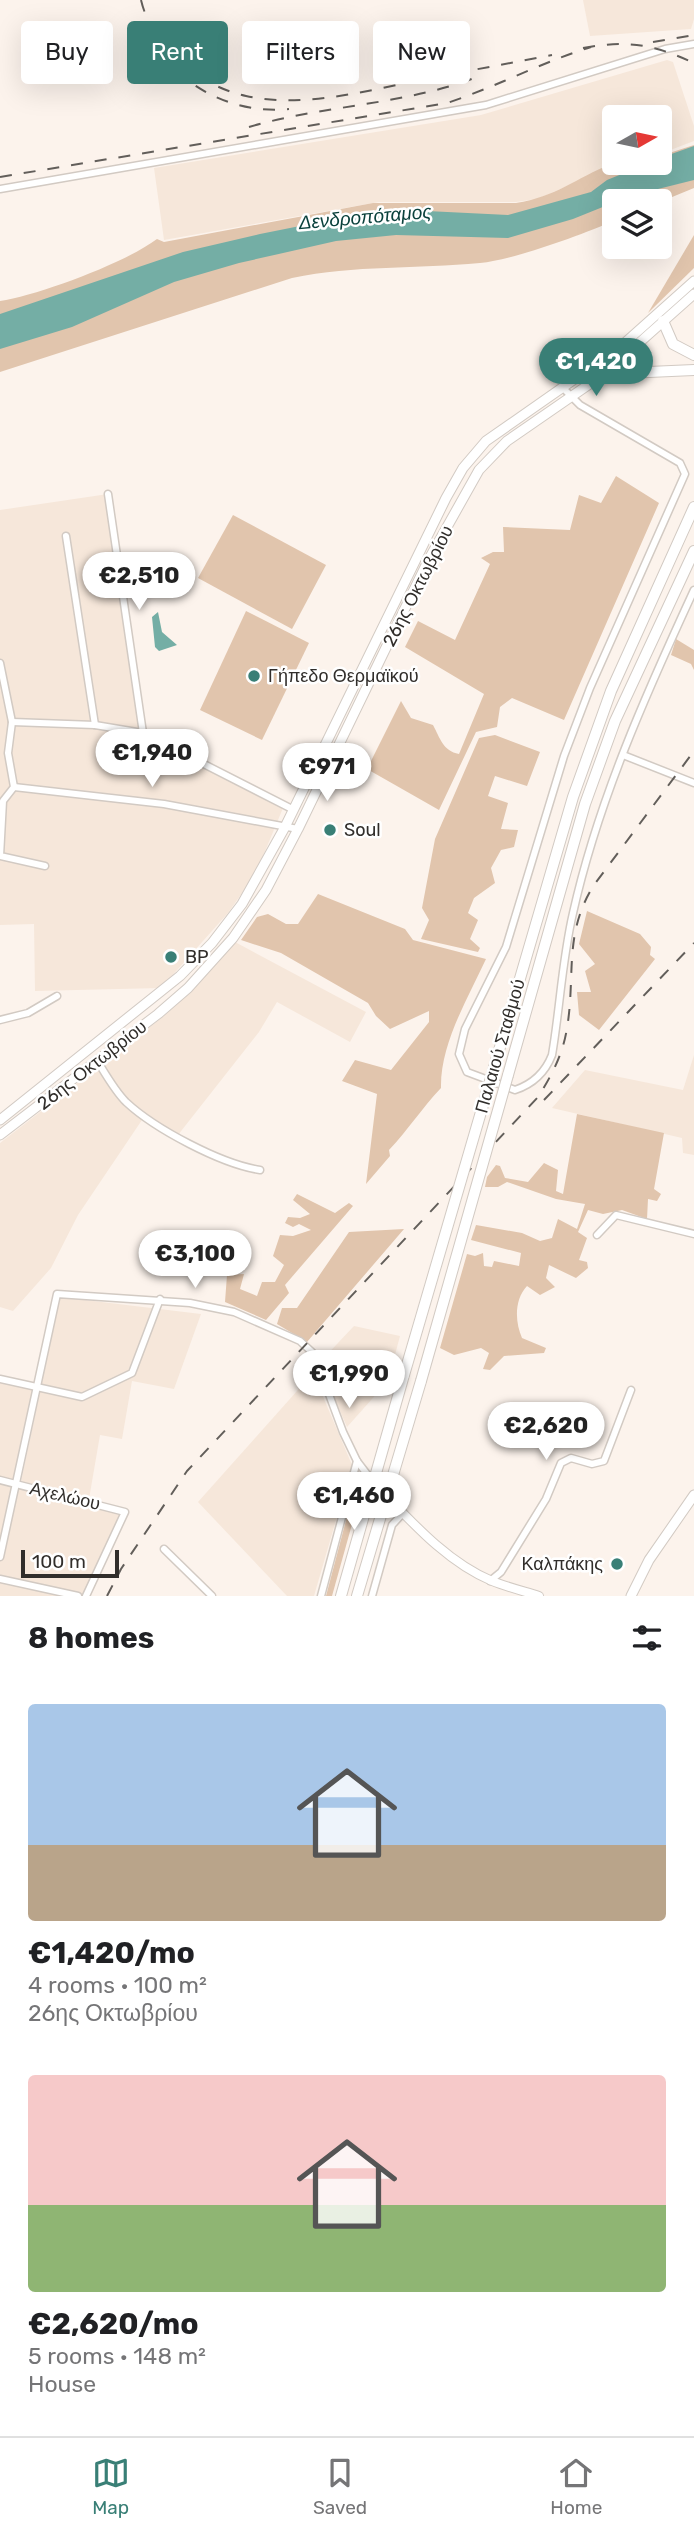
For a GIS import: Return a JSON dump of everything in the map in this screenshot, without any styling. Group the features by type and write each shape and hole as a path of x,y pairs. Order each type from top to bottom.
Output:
{"highway":[{"path":"663,321 673,344 694,355"},
{"path":"604,374 694,370"},
{"name":"Παλαιού Σταθμού","path":"341,1596 573,797 611,691 694,508"},
{"name":"Παλαιού Σταθμού","path":"357,1596 594,780 615,721 694,551"}],"main road":[{"name":"26ης Οκτωβρίου","path":"0,1120 149,1004 203,953 250,891 285,827 463,468 486,441 628,341 694,281"},
{"name":"26ης Οκτωβρίου","path":"0,1135 98,1062 188,988 226,946 252,912 298,829 429,559 471,483 501,446 604,374 694,294"},
{"path":"631,1596 649,1560 694,1495"}],"street":[{"path":"0,189 473,108 665,49 694,44"},
{"path":"563,388 570,397 680,463 685,474 590,688 564,756 506,947 465,1030 460,1059 467,1072 475,1077 515,1090 536,1079 548,1066 554,1046 573,911 623,755 694,590"},
{"path":"108,494 143,733"},
{"path":"66,536 95,725"},
{"path":"0,663 12,722 8,753 14,787 3,802 0,856 45,866"},
{"path":"12,722 95,725 143,733 292,809"},
{"path":"623,755 694,783"},
{"path":"14,787 164,804 298,829"},
{"path":"0,1020 28,1013 57,996"},
{"path":"98,1062 125,1101 169,1131 240,1167 260,1170"},
{"path":"597,1235 616,1215 694,1234"},
{"path":"0,1557 54,1300 59,1294 160,1299 234,1312 306,1345 314,1354 357,1461 387,1497 447,1553 490,1581 539,1596"},
{"path":"0,1379 82,1397 132,1373 160,1299"},
{"path":"490,1581 501,1572 545,1499 561,1463 571,1458 592,1464 604,1461 631,1390"},
{"path":"321,1596 357,1461"},
{"name":"Αχελώου","path":"0,1480 122,1510 125,1517 86,1596"},
{"path":"372,1596 392,1525 403,1513"},
{"path":"164,1549 212,1596"},
{"path":"0,1578 78,1596"}],"shaded area":[{"path":"583,0 694,0 694,19 691,29 590,36"},
{"path":"667,60 673,62 694,126 694,141 672,149 672,105 602,105 602,168 537,199 516,202 379,202 164,240 154,168 481,115"},
{"path":"694,145 694,188 672,197 672,189 602,189 602,226 548,246 480,263 363,269 292,278 0,372 0,301 81,277 124,258 157,239 164,242 373,203 516,203 554,192 602,168 602,175 672,175 672,152"},
{"path":"694,235 694,268 648,313"},
{"path":"616,476 659,503 564,720 512,698 500,707 497,727 476,732 439,810 367,769 401,701 411,718 433,725 446,747 459,754 484,694 405,647 418,621 455,640 490,564 481,558 493,552 504,552 503,527 570,530 579,495 601,503"},
{"path":"108,494 143,733 283,808 256,873 228,913 161,988 35,991 34,924 0,925 0,510"},
{"path":"233,515 326,565 292,629 198,578"},
{"name":"Γήπεδο Θερμαϊκού","path":"246,611 309,643 262,740 200,710"},
{"path":"676,639 694,650 694,670 691,664 671,655"},
{"path":"495,735 540,752 527,786 495,776 488,796 508,803 501,829 518,830 514,847 501,850 491,868 495,883 474,898 468,913 478,920 470,939 480,948 478,952 421,939 429,920 422,908 435,839 479,738"},
{"path":"318,894 405,929 413,940 486,959 450,1038 441,1088 389,1150 390,1156 366,1184 377,1094 342,1081 355,1060 391,1070 429,1022 429,1011 390,1029 376,1016 368,1003 281,953 241,940 257,917 268,914 286,924 298,924"},
{"path":"587,911 640,934 651,947 650,955 655,959 599,1030 579,1015 577,992 591,992 585,971 595,964 579,944"},
{"path":"235,942 366,1012 350,1042 277,1002 259,1032 178,1135 146,1114 78,1215 51,1268 13,1311 0,1307 0,1143 164,1016 191,991"},
{"path":"694,1055 694,1155 683,1153 682,1138 552,1108 585,1070 683,1090"},
{"path":"577,1114 664,1133 654,1189 661,1194 657,1201 648,1199 647,1219 622,1210 603,1214 588,1210 578,1232 587,1238 579,1260 587,1262 588,1268 576,1278 549,1265 546,1278 555,1287 540,1295 527,1286 518,1304 517,1318 522,1338 546,1348 544,1353 504,1356 490,1370 483,1369 489,1353 481,1348 454,1355 440,1348 467,1254 475,1256 483,1253 484,1266 492,1267 494,1261 519,1266 521,1253 471,1240 476,1225 522,1233 540,1241 552,1238 558,1219 577,1229 585,1204 556,1199 507,1182 498,1187 485,1187 487,1177 496,1165 500,1166 505,1178 528,1182 544,1163 558,1170 556,1191 563,1194"},
{"path":"297,1194 335,1213 349,1203 353,1206 285,1285 289,1293 266,1320 225,1302 227,1275 244,1274 240,1289 257,1296 262,1282 275,1282 284,1265 273,1256 280,1235 293,1236 311,1230 299,1224 293,1227 285,1223 288,1217 300,1218 310,1214 293,1200"},
{"path":"404,1229 307,1342 277,1324 282,1308 297,1308 349,1232"},
{"path":"60,1297 201,1314 174,1389 132,1381 122,1439 100,1435 89,1499 21,1482"},
{"path":"354,1326 400,1336 388,1381 347,1427 326,1379 327,1368 321,1361"},
{"path":"313,1373 352,1465 314,1596 287,1596 198,1502"},
{"path":"0,1380 35,1387 15,1484 122,1510 125,1517 86,1596 0,1596"},
{"path":"358,1475 362,1484 361,1492 332,1596 326,1596"}],"water":[{"name":"Δενδροπόταμος","path":"694,146 694,180 658,189 602,189 602,207 573,219 508,238 396,235 336,241 239,263 174,282 72,327 0,349 0,314 183,252 360,214 427,211 508,215 591,192 619,175 672,175 672,154"},
{"path":"158,612 162,632 177,645 159,651 155,647 152,617"}],"railway":[{"path":"141,0 155,33 180,62 195,74 228,91 267,99 331,97 552,55"},
{"path":"653,42 694,35"},
{"path":"583,48 613,44 640,45 694,63"},
{"path":"0,177 447,103 591,47"},
{"path":"249,127 422,94 477,77"},
{"path":"194,84 217,98 234,104 270,110 289,109"},
{"path":"107,1596 121,1569 187,1471 538,1097 563,1047 569,1009 574,938 584,903 594,885 694,751"},
{"path":"544,1100 694,943"}],"place":[{"name":"Γήπεδο Θερμαϊκού","path":"254,676"},
{"name":"Soul","path":"330,830"},
{"name":"BP","path":"171,957"},
{"name":"Καλπάκης","path":"617,1564"}]}
